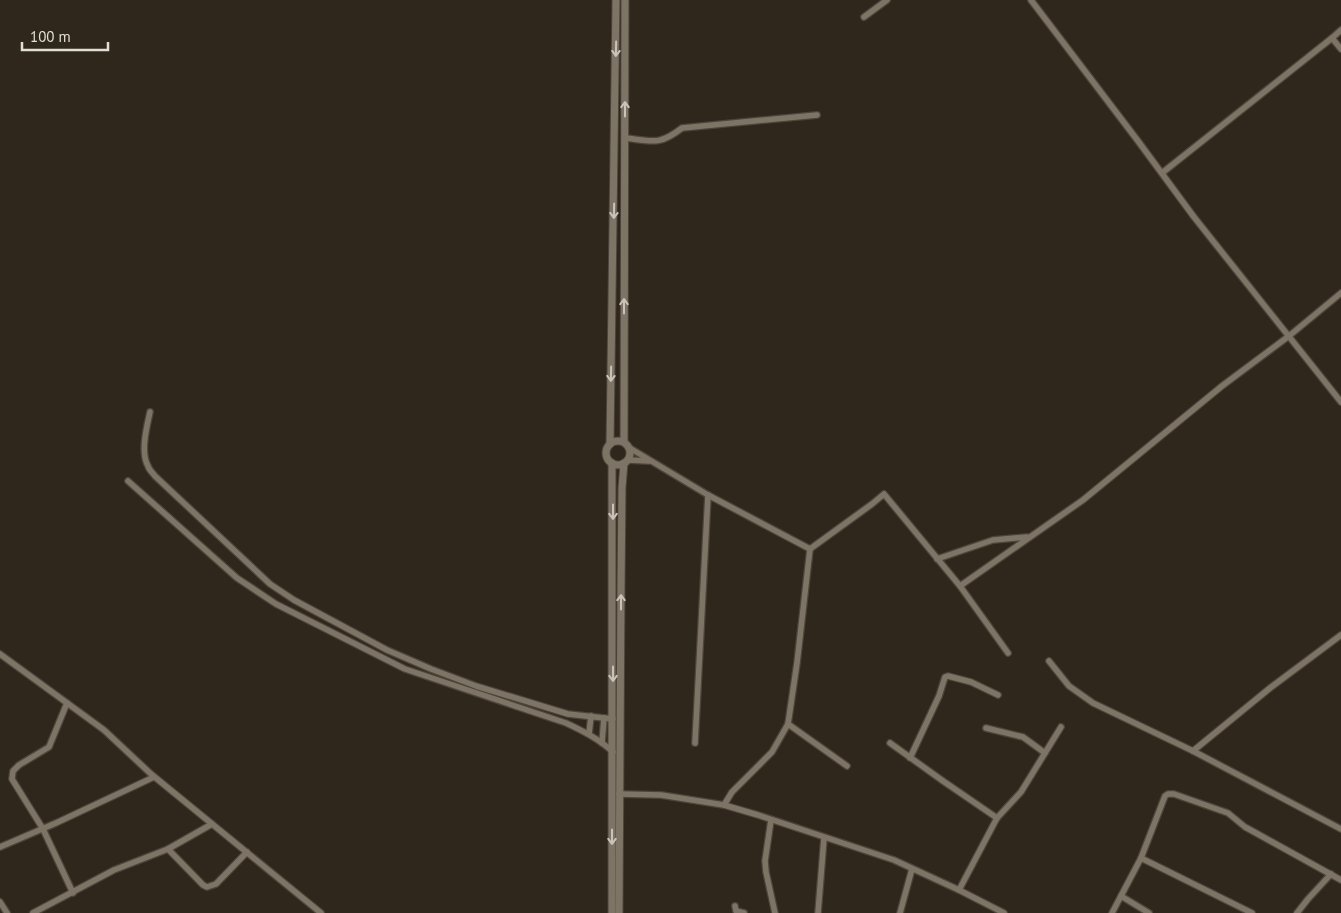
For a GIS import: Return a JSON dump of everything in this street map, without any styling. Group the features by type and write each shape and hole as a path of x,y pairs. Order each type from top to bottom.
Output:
{"street":[{"path":"612,913 612,463 607,456 607,450 610,444 616,0"},
{"path":"619,913 622,516 626,462 630,454 626,445 625,0"},
{"path":"864,17 887,0"},
{"path":"1031,0 1194,217 1341,402"},
{"path":"1162,173 1341,30"},
{"path":"1332,38 1341,49"},
{"path":"625,138 657,141 670,137 682,128 817,115"},
{"path":"960,586 1083,500 1222,386 1289,336 1341,293"},
{"path":"150,412 145,438 147,466 155,476 270,584 294,600 387,650 476,686 568,714 613,719"},
{"path":"610,444 615,441 626,445 708,494 810,549"},
{"path":"612,463 651,461"},
{"path":"128,481 237,578 276,604 405,669 566,723 602,742 613,752"},
{"path":"695,743 708,494"},
{"path":"724,806 732,792 772,752 788,724 810,549 884,494 960,586 1008,653"},
{"path":"937,559 993,540 1029,537"},
{"path":"1192,751 1270,688 1341,635"},
{"path":"0,654 104,730 154,777 321,913"},
{"path":"1049,661 1069,686 1093,703 1192,751 1341,829"},
{"path":"910,758 939,696 945,677 948,676 971,682 998,694"},
{"path":"67,703 49,746 19,765 13,771 12,779 43,829 73,893"},
{"path":"589,734 591,716"},
{"path":"602,742 604,718"},
{"path":"788,724 847,766"},
{"path":"960,890 997,818 1022,792 1061,727"},
{"path":"986,728 1023,737 1045,753"},
{"path":"890,743 997,818"},
{"path":"0,846 43,829 154,777"},
{"path":"619,794 661,795 724,806 771,820 894,860 960,890 1004,913"},
{"path":"1112,913 1141,858 1165,796 1168,794 1174,794 1228,814 1256,833 1341,880"},
{"path":"771,820 765,861 775,913"},
{"path":"33,913 114,870 168,849 212,824"},
{"path":"818,913 824,838"},
{"path":"168,849 206,887 216,884 247,852"},
{"path":"1141,858 1252,913"},
{"path":"900,913 912,868"},
{"path":"1297,913 1331,874"},
{"path":"1121,896 1149,913"},
{"path":"0,902 7,913"},
{"path":"735,906 736,911 744,913"}]}
